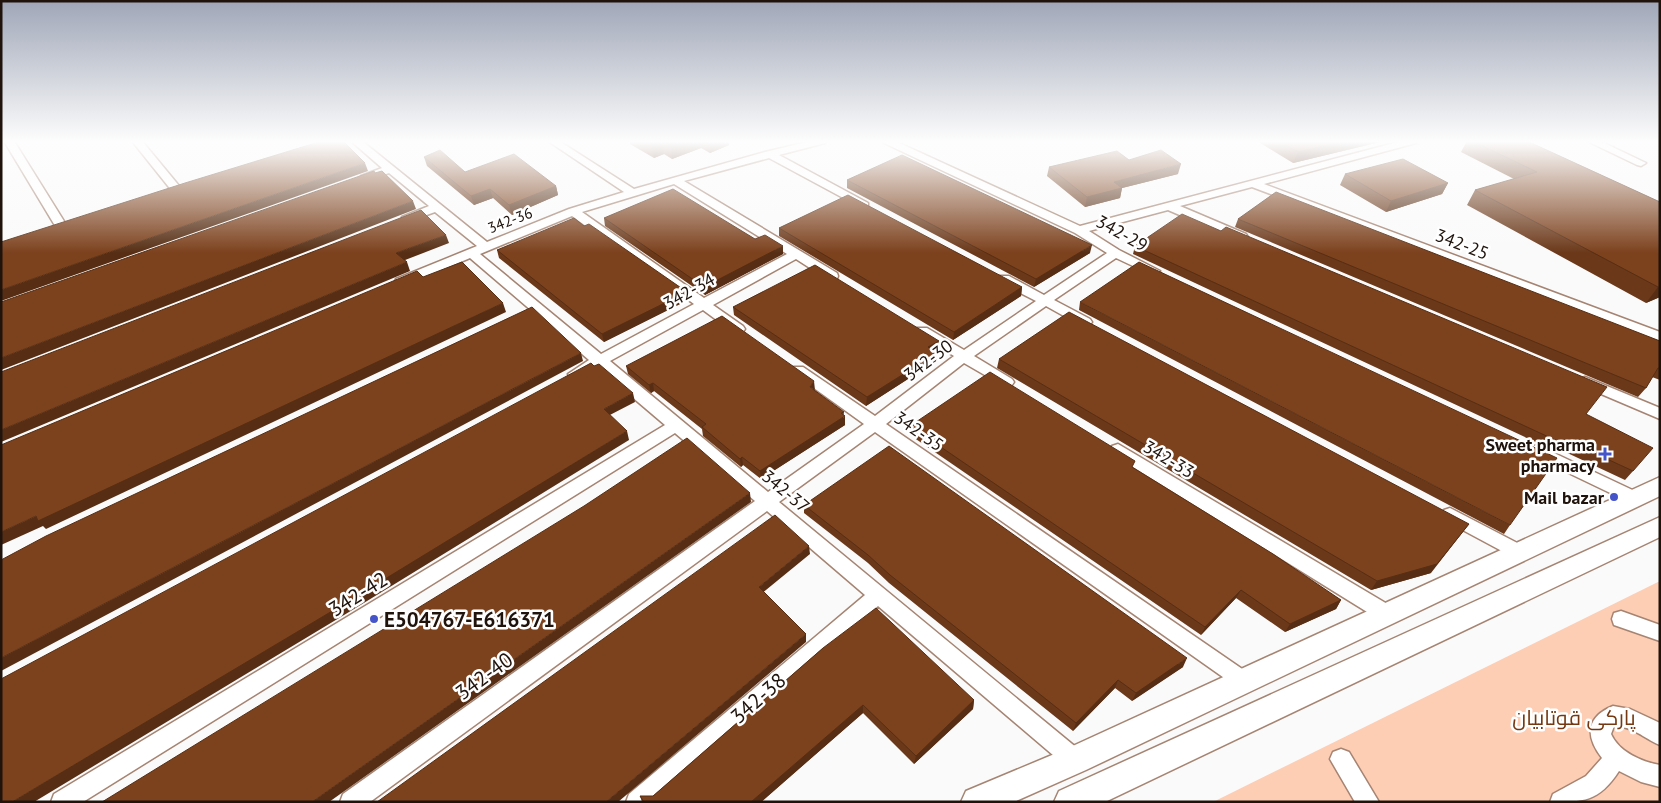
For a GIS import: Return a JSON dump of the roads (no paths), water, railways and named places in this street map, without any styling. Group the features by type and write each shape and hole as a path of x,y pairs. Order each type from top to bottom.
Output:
{"main road":[{"path":"978,802 1075,760 1660,486"},
{"path":"1070,802 1660,526"}],"street":[{"path":"32,178 61,226"},
{"path":"168,178 176,189"},
{"path":"353,182 363,178"},
{"name":"342-37","path":"402,178 438,207 477,249 535,306 1075,760"},
{"path":"611,178 633,193"},
{"name":"342-36","path":"388,287 573,211 681,178"},
{"path":"815,178 873,209"},
{"path":"970,178 1079,230 1268,178"},
{"path":"675,180 846,285"},
{"name":"342-25","path":"1251,183 1660,337"},
{"path":"1167,205 1258,244"},
{"path":"391,225 438,207"},
{"path":"573,211 752,338"},
{"name":"342-29","path":"1079,230 1115,253 1169,278"},
{"name":"342-30","path":"767,501 875,424 964,356 1046,302 1115,253"},
{"name":"342-34","path":"564,380 796,254"},
{"path":"994,274 1099,329"},
{"path":"517,315 535,306"},
{"path":"905,320 1023,392"},
{"name":"342-35","path":"785,361 1244,681"},
{"path":"1568,375 1660,414"},
{"name":"342-42","path":"62,802 676,425"},
{"path":"1520,443 1635,498"},
{"name":"342-33","path":"1108,444 1387,614"},
{"name":"342-40","path":"351,802 767,501"},
{"path":"1440,510 1519,552"},
{"name":"342-38","path":"637,802 878,594"},
{"path":"1621,619 1660,633"},
{"path":"1658,732 1636,720 1624,716 1613,716 1606,719 1602,725 1601,733 1605,743 1615,756 1635,770 1660,776"},
{"path":"1561,802 1597,783 1610,768 1615,756"},
{"path":"1342,759 1368,802"}],"place":[{"name":"Sweet pharma pharmacy","path":"1605,454"},
{"name":"Mail bazar","path":"1614,497"},
{"name":"E504767-E616371","path":"374,619"}],"park label":[{"name":"پارکی قوتابیان","path":"1574,717"}]}
